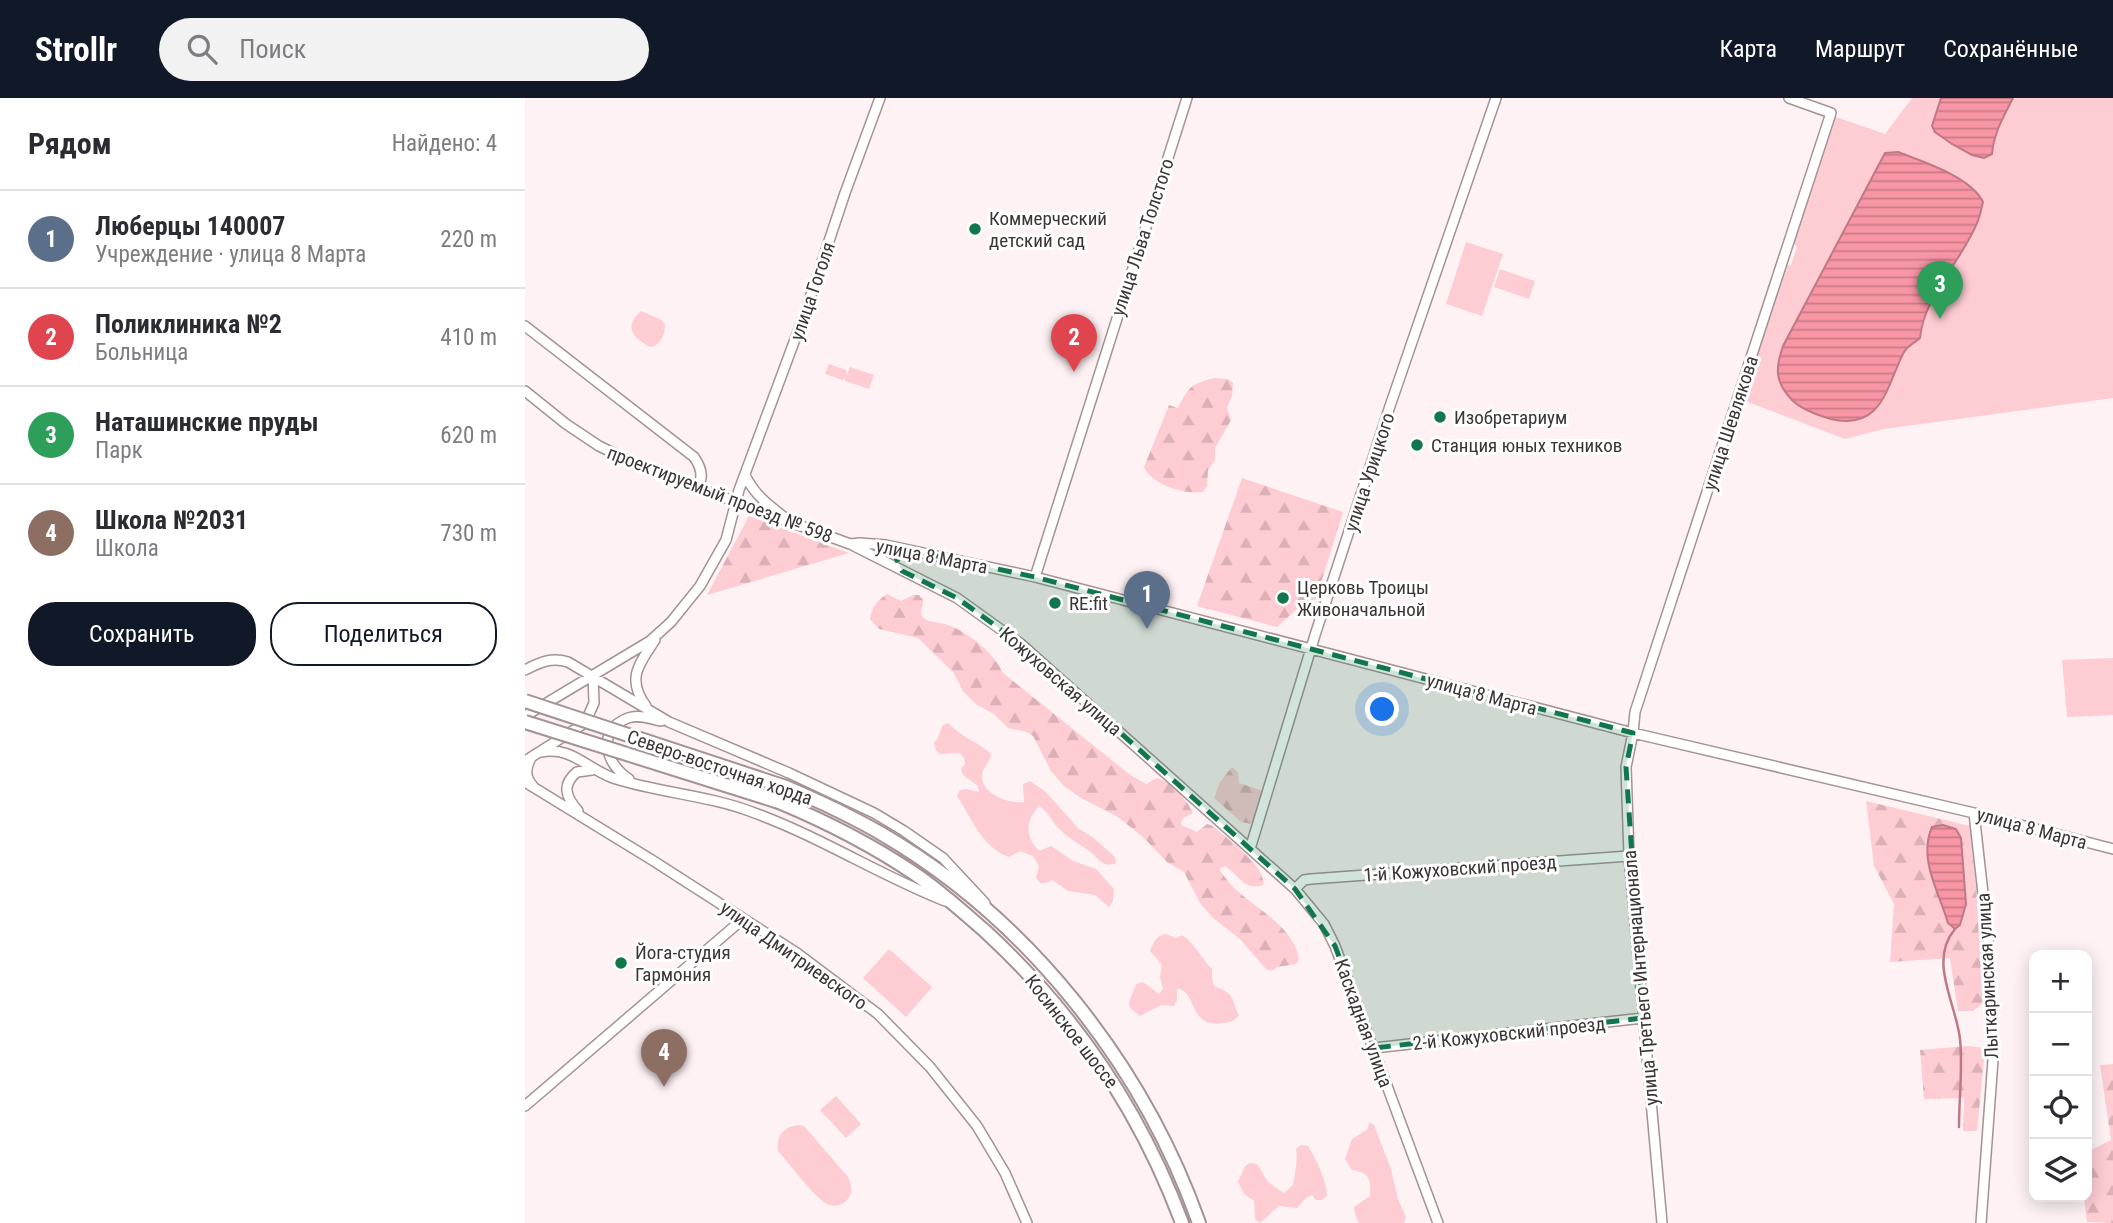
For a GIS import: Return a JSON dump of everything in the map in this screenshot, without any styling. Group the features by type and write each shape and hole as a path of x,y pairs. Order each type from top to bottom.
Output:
{"highway":[{"name":"Северо-восточная хорда","path":"525,701 786,787 832,807 883,834 948,879 1006,929"},
{"name":"Северо-восточная хорда","path":"525,722 779,802 828,823 916,874"},
{"name":"Косинское шоссе","path":"916,874 963,911 1035,981 1095,1056 1139,1127 1164,1176 1182,1223"},
{"name":"Косинское шоссе","path":"1006,929 1065,992 1118,1061 1160,1134 1199,1223"}],"street":[{"name":"улица Гоголя","path":"660,633 700,586 726,540 743,479 799,331 880,98"},
{"name":"улица Льва Толстого","path":"1035,577 1187,98"},
{"name":"улица Урицкого","path":"1250,849 1393,396 1496,98"},
{"name":"улица Шевлякова","path":"1633,733 1637,706 1831,113 1789,98"},
{"path":"525,326 694,457 701,470 701,483 697,488"},
{"name":"проектируемый проезд № 598","path":"525,391 599,446 645,468 850,544"},
{"path":"743,479 762,500 794,524"},
{"name":"улица 8 Марта","path":"850,544 874,544 908,550 1035,577 1633,733 1974,813 2113,849"},
{"name":"Кожуховская улица","path":"850,544 957,598 1021,644 1250,849"},
{"path":"902,571 896,558 908,550"},
{"path":"525,716 660,633"},
{"path":"649,710 638,694 636,678 642,659 660,633"},
{"path":"525,670 553,659 568,662 669,722 827,789 904,831 943,858 1006,929"},
{"path":"540,791 530,783 525,774 528,759 579,728 589,718 595,702 593,675"},
{"path":"639,786 618,772 611,763 607,747 610,736 620,723 630,718 642,717 669,722"},
{"name":"улица Третьего Интернационала","path":"1633,733 1626,768 1629,856 1647,1083 1662,1223"},
{"path":"541,752 562,751 597,771 639,786 730,805 761,815 826,843 893,879 963,911"},
{"path":"584,818 569,800 567,784 577,772 585,769 597,771"},
{"name":"улица Дмитриевского","path":"525,782 812,963 878,1014 930,1066 965,1109 993,1152 1027,1223"},
{"name":"Лыткаринская улица","path":"1974,813 1988,938 1994,1046 1981,1223"},
{"name":"Каскадная улица","path":"1250,849 1295,888 1324,924 1374,1048 1438,1223"},
{"name":"1-й Кожуховский проезд","path":"1295,888 1311,878 1629,856"},
{"path":"525,1106 743,919"},
{"name":"2-й Кожуховский проезд","path":"1374,1048 1643,1017"}],"highlighted area":[{"path":"908,550 1035,577 1633,733 1626,767 1643,1018 1374,1048 1335,946 1295,889 1021,644 957,598 902,571 896,558"}],"green space":[{"path":"1912,98 2113,98 2113,398 1884,429 1845,439 1740,399 1784,265 1791,265 1797,247 1792,242 1833,116 1885,134"},
{"path":"1466,242 1503,254 1482,316 1446,304"},
{"path":"1500,269 1535,281 1529,299 1494,287"},
{"path":"641,311 665,324 662,339 654,346 644,344 632,332 632,322"},
{"path":"829,364 846,370 847,375 850,367 874,375 869,389 845,381 845,376 843,380 825,374"},
{"path":"1215,378 1228,379 1233,383 1227,408 1231,420 1215,448 1215,460 1208,470 1207,486 1203,492 1187,492 1169,487 1153,478 1144,467 1169,405 1178,408 1192,387"},
{"path":"1242,478 1343,512 1316,599 1298,608 1277,627 1197,606"},
{"path":"749,516 849,553 707,595"},
{"path":"887,594 901,601 919,595 923,600 921,612 924,618 956,628 972,638 987,651 1003,673 1129,774 1146,784 1157,778 1173,787 1193,813 1182,819 1181,825 1197,832 1207,824 1213,826 1259,870 1263,885 1251,886 1225,866 1219,869 1235,888 1284,930 1296,948 1299,959 1296,964 1277,967 1272,971 1266,969 1240,939 1213,918 1200,903 1184,872 1167,862 1144,838 1118,817 1064,786 1051,771 1033,736 1008,728 994,714 977,705 963,691 953,672 918,638 879,629 870,619 880,599"},
{"path":"2113,658 2113,715 2067,717 2062,660"},
{"path":"948,723 991,754 982,774 990,792 1004,799 1024,802 1023,784 1030,781 1046,792 1078,828 1115,857 1116,863 1107,864 1101,861 1061,831 1039,806 1031,818 1029,834 1039,851 1051,846 1073,861 1096,869 1114,889 1113,901 1109,907 1095,895 1068,891 1052,880 1040,883 1036,878 1039,866 1033,856 1020,851 1009,857 984,839 957,796 960,790 979,792 978,786 963,775 961,769 965,764 964,758 960,753 940,754 936,750 934,743 942,726"},
{"path":"1232,767 1238,772 1239,783 1263,791 1257,815 1251,824 1241,822 1214,798 1220,782"},
{"path":"1866,801 1970,826 1986,986 1986,1001 1973,1011 1958,1011 1950,958 1890,962 1894,904 1874,866"},
{"path":"1166,934 1176,938 1182,935 1194,947 1212,969 1214,985 1231,996 1239,1015 1236,1019 1224,1023 1204,1020 1184,991 1177,988 1174,1006 1161,1005 1140,1016 1130,1008 1129,1002 1136,984 1143,982 1159,994 1163,989 1160,977 1162,965 1150,951 1157,938"},
{"path":"889,949 932,987 906,1017 863,978"},
{"path":"1968,1046 1985,1048 1977,1131 1963,1131 1964,1098 1924,1099 1920,1050"},
{"path":"2113,1064 2113,1223 2087,1222 2085,1202 2092,1202 2092,1150 2111,1140 2100,1065"},
{"path":"836,1096 861,1124 846,1138 820,1110"},
{"path":"1369,1122 1374,1125 1391,1169 1398,1199 1406,1217 1404,1223 1359,1223 1355,1214 1354,1207 1370,1196 1369,1181 1363,1173 1352,1170 1345,1159 1352,1139 1368,1129"},
{"path":"798,1125 804,1126 848,1177 851,1193 843,1203 833,1206 824,1202 778,1151 778,1141 782,1133"},
{"path":"1301,1145 1308,1146 1314,1157 1323,1177 1327,1196 1316,1200 1312,1195 1297,1208 1279,1206 1260,1223 1255,1219 1254,1201 1244,1194 1238,1182 1245,1166 1250,1163 1257,1164 1268,1182 1284,1193 1293,1185 1296,1149"}],"shaded area":[{"path":"1941,98 2013,98 1997,131 1992,154 1984,158 1972,155 1935,132 1932,126"},
{"path":"1898,152 1958,178 1977,193 1983,202 1970,237 1928,308 1920,338 1904,352 1880,403 1862,418 1848,421 1831,419 1796,404 1786,393 1778,375 1780,354 1885,153"},
{"path":"1943,825 1956,829 1961,838 1966,904 1960,925 1955,929 1948,923 1935,887 1927,851 1932,827"}],"waterway":[{"path":"1955,929 1947,941 1944,968 1960,1039 1959,1127"}],"place":[{"name":"Коммерческий детский сад","path":"975,229"},
{"name":"Наташинские пруды","path":"1940,319"},
{"name":"Поликлиника №2","path":"1074,372"},
{"name":"Изобретариум","path":"1440,417"},
{"name":"Станция юных техников","path":"1417,445"},
{"name":"Церковь Троицы Живоначальной","path":"1283,598"},
{"name":"RE:fit","path":"1055,603"},
{"name":"Люберцы 140007","path":"1147,629"},
{"name":"Йога-студия Гармония","path":"621,963"},
{"name":"Школа №2031","path":"664,1087"}]}
